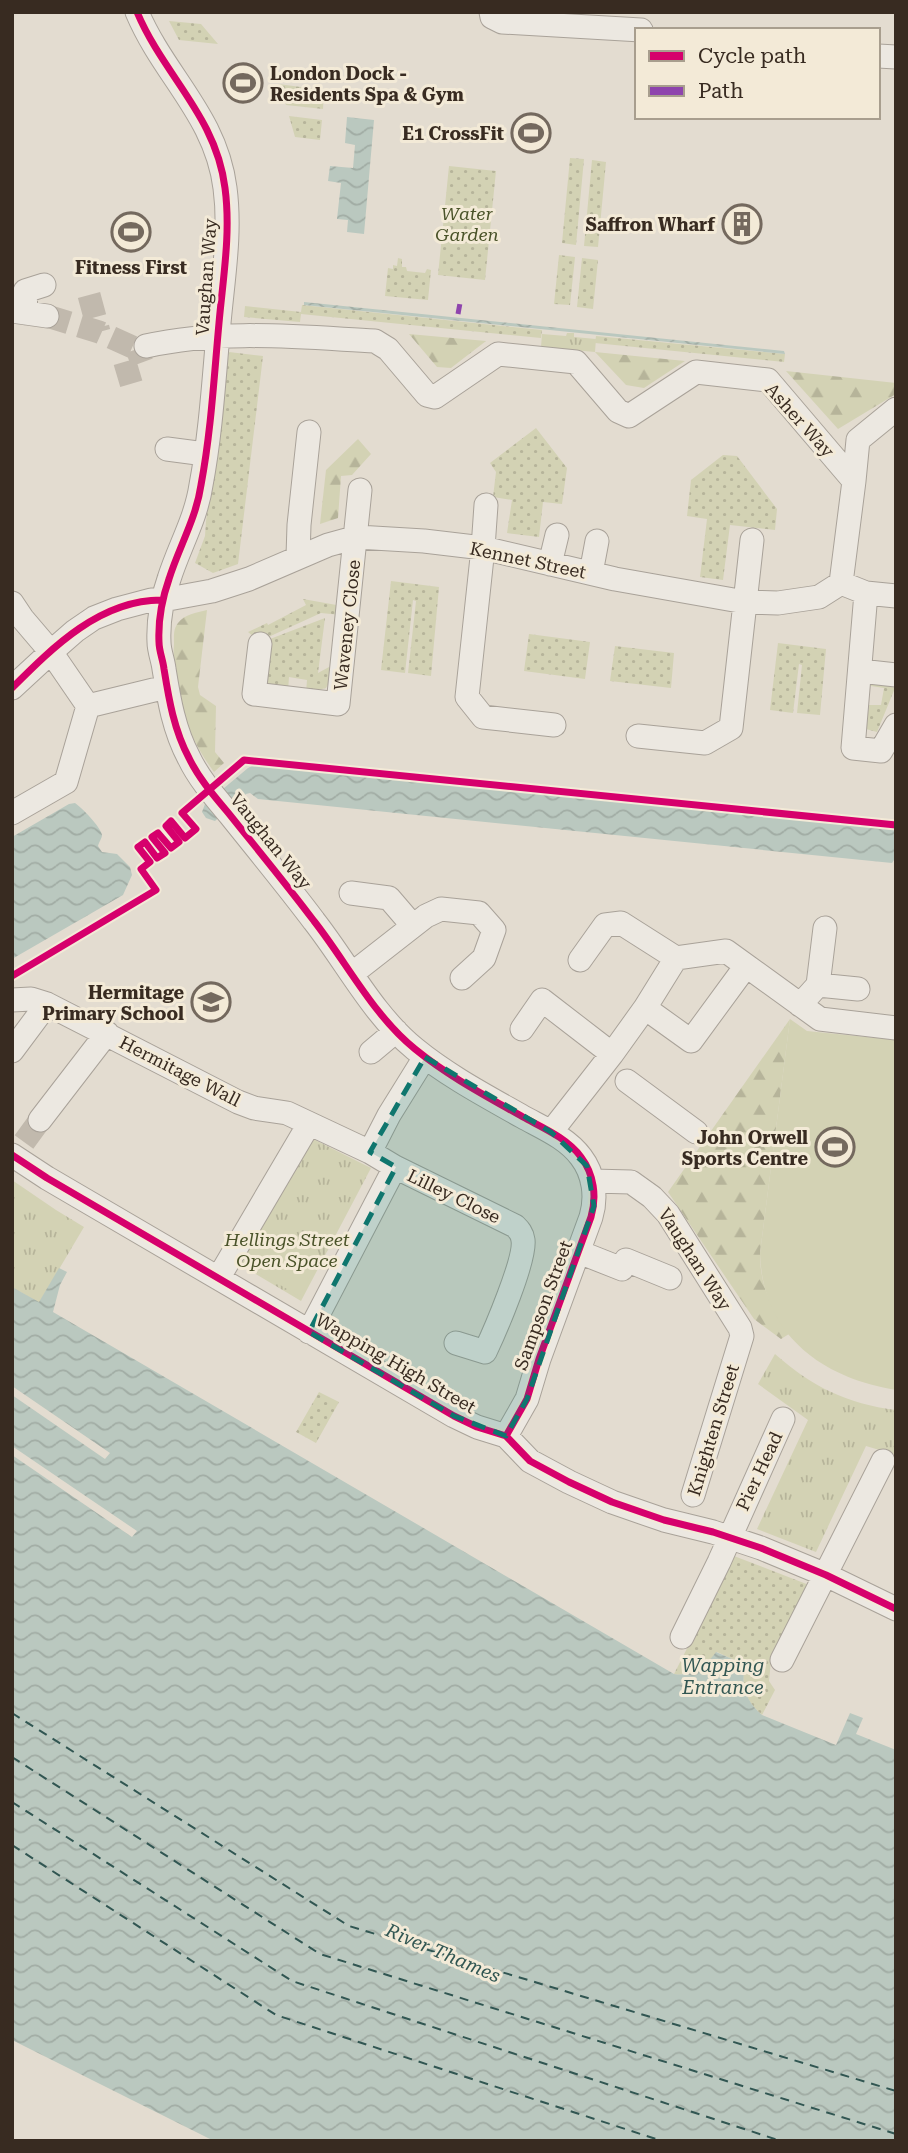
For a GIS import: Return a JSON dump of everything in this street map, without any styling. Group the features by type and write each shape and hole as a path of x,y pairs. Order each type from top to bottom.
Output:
{"street":[{"name":"Vaughan Way","path":"137,12 160,58 205,123 234,205 201,485 195,515 175,562 163,600 159,645 172,715 189,759 205,785 316,923 396,1031 448,1073 551,1132 580,1155 592,1181 631,1182 652,1196 668,1214 740,1328 742,1336"},
{"path":"491,12 496,20 519,23 635,30"},
{"path":"29,313 25,290 44,285"},
{"name":"Asher Way","path":"146,346 177,339 218,335 375,341 388,349 428,395 435,397 498,354 576,362 618,411 629,416 696,372 768,380 854,481"},
{"name":"Asher Way","path":"854,481 859,440 896,409"},
{"path":"298,556 309,432"},
{"path":"167,449 205,454"},
{"path":"854,481 841,583 866,593 896,596"},
{"path":"357,537 360,490"},
{"path":"486,505 484,548 467,697 483,717 554,725"},
{"path":"550,564 557,535"},
{"name":"Kennet Street","path":"13,686 75,631 94,618 151,600 163,600 224,587 249,579 298,556 357,537 484,548 591,573 745,602 778,603 819,597 841,583"},
{"name":"Waveney Close","path":"260,644 254,694 338,704 357,537"},
{"path":"638,736 705,743 731,728 752,540"},
{"path":"591,573 597,541"},
{"path":"866,593 853,748 881,751 896,725"},
{"path":"12,603 51,652 88,706"},
{"path":"860,671 896,675"},
{"path":"88,706 166,687"},
{"path":"12,813 66,782 88,706"},
{"path":"351,893 389,898 413,926"},
{"path":"353,974 426,916 441,909 479,913 494,930 484,958 462,978"},
{"path":"580,960 605,925 621,923 676,958 726,951 820,1019 896,1028"},
{"path":"800,1005 818,985 825,928"},
{"path":"551,1132 615,1068 645,1008 676,958"},
{"path":"645,1008 691,1041 746,966"},
{"path":"818,985 858,989"},
{"name":"Hermitage Wall","path":"12,1000 31,999 47,1004 238,1102 254,1108 288,1113 370,1152"},
{"path":"522,1029 542,1000 615,1068 696,1132"},
{"path":"12,1051 47,1004"},
{"path":"371,1052 396,1031"},
{"path":"40,1120 78,1063 107,1033"},
{"path":"370,1152 425,1057"},
{"path":"221,1273 309,1124"},
{"name":"Wapping High Street","path":"17,1151 57,1184 221,1273 309,1332 454,1416 506,1436 525,1457 569,1482 612,1502 729,1537 826,1575 896,1609"},
{"name":"Lilley Close","path":"370,1152 520,1231 524,1241 521,1257 496,1329 485,1352 456,1343"},
{"name":"Lilley Close","path":"309,1332 395,1167"},
{"name":"Sampson Street","path":"506,1436 527,1399 579,1252 594,1206 592,1181"},
{"path":"579,1252 622,1269 626,1260 670,1278"},
{"name":"Knighten Street","path":"685,1525 742,1336"},
{"name":"Pier Head","path":"682,1637 783,1419"},
{"path":"782,1660 883,1461"}],"highlighted area":[{"path":"425,1057 551,1132 587,1166 594,1206 527,1399 506,1436 454,1416 309,1332 396,1167 370,1152"}],"green space":[{"path":"169,21 201,24 218,44 179,40"},
{"path":"278,84 324,90 323,109 286,105"},
{"path":"289,116 322,120 320,140 295,137"},
{"path":"570,158 584,159 576,245 562,243"},
{"path":"592,160 606,162 598,247 584,246"},
{"name":"Water Garden","path":"449,166 496,171 485,280 438,275"},
{"path":"559,255 575,257 570,305 554,304"},
{"path":"398,258 402,259 402,267 406,267 407,271 425,273 427,269 431,270 428,300 385,296 388,268 397,266"},
{"path":"582,258 598,260 593,309 577,307"},
{"path":"302,305 542,330 541,338 301,314 300,322 244,317 245,306 301,312"},
{"path":"567,333 574,333 574,337 596,339 595,352 541,347 542,334 566,336"},
{"path":"409,334 486,341 451,368 437,367"},
{"path":"596,336 785,354 784,362 595,343"},
{"path":"229,352 263,356 238,564 213,573 195,563 205,536"},
{"path":"595,352 685,361 644,388 626,385"},
{"path":"786,371 896,383 896,394 838,429"},
{"path":"536,428 567,468 562,504 543,502 539,537 507,533 512,500 493,497 496,472 490,463"},
{"path":"358,439 371,454 352,475 341,476 338,518 320,524 326,470"},
{"path":"723,455 737,456 777,509 775,530 730,525 723,580 700,577 707,519 687,516 691,480"},
{"path":"391,581 439,587 431,676 408,673 416,601 413,600 405,673 381,670"},
{"path":"303,599 342,606 341,615 321,613 264,639 254,637 248,632 306,605"},
{"path":"207,610 198,687 200,695 216,706 215,752 224,763 214,772 196,743 183,712 174,661 176,625 187,616"},
{"path":"325,618 318,673 329,667 335,672 326,688 306,693 307,680 289,677 288,691 265,685 270,639"},
{"path":"529,634 590,642 585,679 524,671"},
{"path":"778,643 826,649 820,715 797,713 802,665 799,664 793,713 770,710"},
{"path":"615,646 674,653 671,688 610,681"},
{"path":"871,681 895,688 877,732 866,729 869,705 881,705 884,688 871,686"},
{"path":"790,1019 760,1253 762,1276 768,1296 789,1334 781,1339 754,1319 668,1192"},
{"name":"John Orwell Sports Centre","path":"790,1019 807,1031 896,1040 896,1390 843,1375 821,1363 801,1347 784,1329 763,1282 760,1253"},
{"name":"Hellings Street Open Space","path":"313,1139 371,1168 301,1301 237,1263"},
{"path":"12,1180 84,1227 39,1303 12,1287"},
{"path":"260,1231 317,1265 299,1296 241,1262"},
{"path":"775,1354 802,1375 831,1392 861,1403 896,1410 896,1455 866,1446 816,1552 757,1529 808,1420 758,1384"},
{"path":"319,1392 339,1402 316,1443 296,1432"},
{"path":"734,1556 809,1585 771,1661 769,1681 775,1690 762,1715 752,1705 746,1693 743,1679 745,1665 717,1652 698,1670 681,1675 674,1674"}],"water":[{"path":"347,117 374,120 364,234 347,232 348,220 337,219 341,183 328,181 330,166 353,168 355,145 345,143"},
{"path":"304,302 784,351 785,354 304,305"},
{"path":"254,765 896,830 896,857 892,863 258,799 250,793 215,821 206,818 202,812 205,804"},
{"path":"75,803 101,831 98,846 102,852 117,854 130,867 132,875 123,895 12,959 12,837"},
{"path":"59,1268 67,1272 60,1285 53,1312 674,1674 687,1674 698,1670 716,1652 746,1665 743,1679 746,1693 752,1705 762,1715 836,1745 850,1713 863,1718 856,1734 896,1750 896,2141 214,2141 12,2040 12,1287 39,1302"}],"pier":[{"path":"12,1386 110,1453 105,1459 12,1395"},
{"path":"12,1446 137,1531 132,1537 12,1455"}],"ferry route":[{"path":"12,1713 349,1926 896,2091"},
{"path":"12,1757 320,1954 896,2134"},
{"path":"12,1802 292,1981 781,2141"},
{"path":"12,1845 276,2015 662,2141"}],"tunnel":[{"path":"89,295 99,332"},
{"path":"47,316 99,332 137,349 146,346"},
{"path":"117,376 144,368 137,349"},
{"path":"24,1142 40,1120"}],"marked path":[{"path":"458,314 460,303"}],"cycle path":[{"path":"137,12 211,139 220,162 227,205 226,256 212,404 199,497 173,567 159,626 163,666 179,737 193,766 208,788 326,937 386,1021 415,1049 454,1077 562,1139 581,1157 591,1178 594,1194 591,1217 527,1399 506,1436"},
{"path":"12,688 80,628 119,608 140,602 163,600"},
{"path":"12,976 156,890 141,869 150,862 138,847 145,842 157,858 165,853 152,837 158,833 171,848 179,842 166,826 171,821 185,838 196,829 182,813 244,760 896,825"},
{"path":"12,1155 454,1416 506,1436 530,1461 569,1482 612,1502 664,1520 761,1548 826,1575 896,1609"}],"place":[{"name":"London Dock - Residents Spa & Gym","path":"243,83"},
{"name":"E1 CrossFit","path":"531,133"},
{"name":"Saffron Wharf","path":"742,224"},
{"name":"Fitness First","path":"131,232"},
{"name":"Hermitage Primary School","path":"211,1002"},
{"name":"John Orwell Sports Centre","path":"835,1147"}],"water label":[{"name":"Wapping Entrance","path":"723,1676"},
{"name":"River Thames","path":"443,1953"}]}
